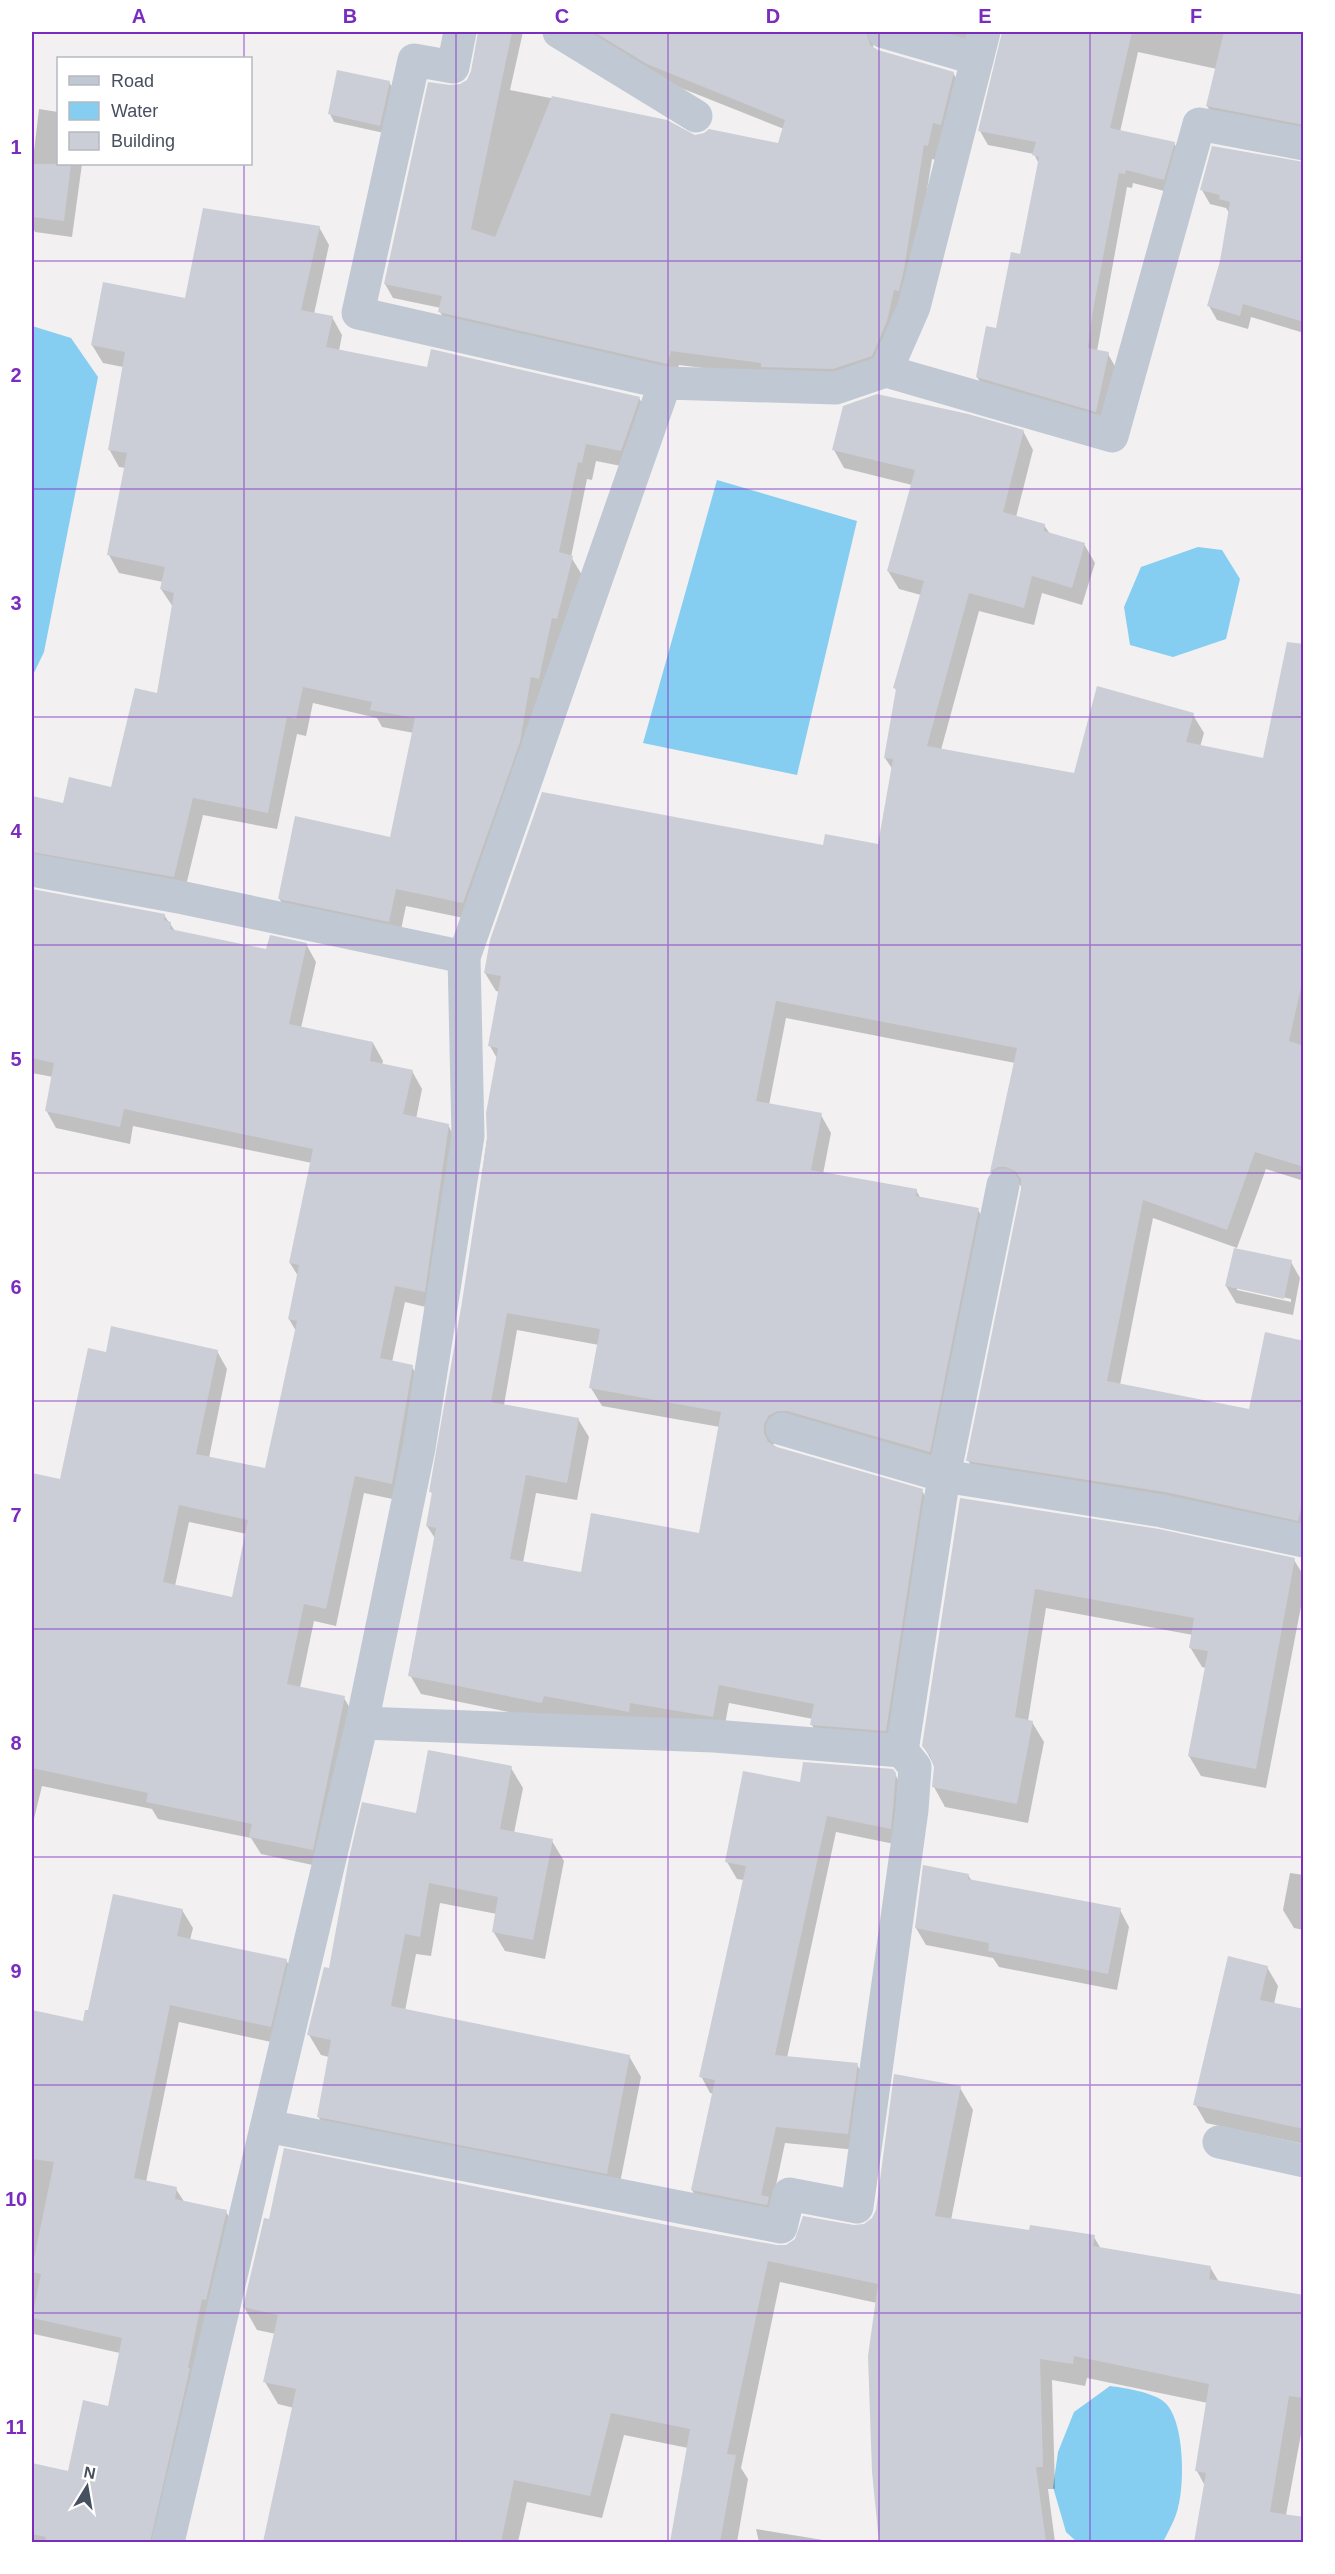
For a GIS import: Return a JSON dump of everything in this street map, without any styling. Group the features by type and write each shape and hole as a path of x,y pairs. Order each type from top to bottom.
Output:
{"street":[{"path":"460,32 453,67 414,60 358,313 664,383 836,388 886,371 1112,436 1199,124 1304,144"},
{"path":"559,32 696,116"},
{"path":"884,32 981,45 914,307 886,371"},
{"path":"168,2542 362,1723 419,1448 468,1136 464,957 664,383"},
{"path":"32,870 184,898 464,957"},
{"path":"902,1751 944,1476 1003,1185"},
{"path":"782,1429 944,1476 1161,1511 1304,1541"},
{"path":"267,2126 781,2228 789,2194 857,2207 912,1810 915,1767 902,1751 714,1736 362,1723"},
{"path":"1219,2142 1304,2161"}],"water":[{"path":"32,326 71,338 98,377 44,652 32,677"},
{"path":"717,480 857,521 797,775 643,743"},
{"path":"1198,547 1222,550 1240,579 1226,639 1173,657 1130,645 1124,607 1141,567"},
{"path":"1110,2386 1138,2391 1158,2398 1170,2409 1176,2421 1181,2452 1182,2484 1177,2512 1163,2542 1077,2542 1066,2532 1053,2487 1058,2452 1074,2412"}],"building":[{"path":"478,32 512,32 471,229 495,237 552,96 667,120 695,135 709,129 778,143 785,120 647,64 594,32 866,32 870,45 878,50 954,72 941,125 933,123 928,146 924,145 899,291 894,290 887,321 872,356 833,369 761,367 761,363 671,351 667,364 438,312 442,296 384,284 428,82 450,85 460,84 467,80 471,71"},
{"path":"1002,32 1132,32 1110,128 1175,142 1164,180 1126,170 1125,174 1119,173 1088,348 1109,352 1096,412 976,377 986,326 996,328 1011,252 1020,254 1039,157 1032,155 1036,142 978,131"},
{"path":"1224,32 1304,32 1304,125 1206,106"},
{"path":"337,70 390,81 380,126 328,114"},
{"path":"1212,146 1304,162 1304,322 1243,304 1240,316 1207,306 1220,261 1230,202 1219,199 1220,195 1200,190"},
{"path":"32,164 71,165 64,221 32,217"},
{"path":"203,208 320,226 301,310 333,316 326,347 427,367 431,349 640,397 621,451 586,444 582,463 578,462 559,552 573,556 557,619 552,618 539,679 531,677 520,742 463,903 396,889 389,922 278,899 295,816 390,837 415,718 370,710 372,702 303,687 296,719 287,717 268,813 193,798 174,877 32,852 32,796 63,803 69,777 111,787 135,688 157,693 174,593 160,589 165,567 107,555 127,453 108,450 125,352 91,345 103,282 185,298"},
{"path":"877,394 968,414 1024,430 1003,512 1045,524 1044,531 1085,543 1072,588 1032,576 1024,608 969,593 927,746 1074,773 1097,686 1194,713 1186,742 1263,758 1287,642 1304,644 1304,974 1289,1041 1304,1046 1304,1167 1255,1152 1227,1230 1143,1200 1107,1381 1249,1409 1265,1332 1304,1341 1304,1495 1298,1521 1165,1492 966,1461 1021,1189 1021,1179 1015,1171 1006,1167 998,1167 990,1172 1017,1048 776,1001 756,1101 822,1113 811,1170 917,1189 916,1196 979,1208 930,1452 787,1411 778,1411 769,1415 764,1424 764,1433 768,1442 777,1447 923,1489 886,1731 810,1725 814,1704 719,1685 713,1717 630,1703 629,1712 544,1696 542,1703 408,1676 436,1528 426,1526 432,1492 429,1492 462,1302 487,1139 486,1113 498,1048 488,1046 501,976 484,973 490,940 542,792 823,845 825,834 878,844 893,759 884,758 896,689 893,688 924,581 887,571 915,470 832,450 843,406","holes":["507,1313 600,1329 589,1388 721,1412 699,1533 591,1513 581,1572 510,1559 526,1475 567,1483 579,1418 491,1402"]},
{"path":"32,889 165,914 164,920 171,922 170,929 266,949 270,935 307,943 289,1024 373,1042 370,1061 413,1070 403,1114 449,1124 425,1292 395,1286 380,1358 413,1365 392,1484 355,1476 326,1609 304,1604 287,1684 345,1696 313,1850 249,1837 252,1824 146,1802 148,1793 32,1768 32,1473 60,1479 88,1348 106,1352 111,1326 218,1350 196,1454 265,1468 297,1321 288,1319 299,1265 289,1263 313,1149 124,1109 120,1127 45,1111 54,1063 32,1058","holes":["179,1505 248,1520 232,1597 163,1582"]},
{"path":"1234,1248 1292,1260 1284,1299 1225,1286"},
{"path":"960,1498 1159,1529 1295,1558 1256,1769 1188,1756 1208,1651 1189,1648 1194,1618 1035,1589 1015,1717 1033,1721 1017,1804 932,1787 934,1767 930,1756 922,1746"},
{"path":"428,1750 512,1766 500,1829 553,1839 533,1940 492,1932 498,1897 429,1883 420,1937 405,1934 391,2006 630,2055 607,2174 317,2117 331,2040 307,2035 324,1967 329,1968 349,1858 362,1802 416,1813"},
{"path":"803,1762 893,1769 896,1773 891,1829 827,1816 775,2055 858,2063 848,2134 776,2127 761,2195 769,2197 767,2205 691,2190 715,2080 699,2077 746,1866 725,1862 743,1771 800,1782"},
{"path":"923,1865 969,1874 968,1879 1121,1908 1108,1974 988,1951 989,1943 915,1928"},
{"path":"113,1894 183,1909 177,1936 287,1959 271,2027 170,2005 134,2178 177,2187 175,2199 227,2210 206,2300 202,2299 188,2368 190,2368 150,2542 45,2542 46,2537 32,2534 32,2463 68,2471 83,2400 108,2406 122,2338 32,2318 41,2274 32,2272 32,2268 54,2162 32,2159 32,2010 83,2021 85,2010 88,2010"},
{"path":"1228,1956 1268,1966 1260,2000 1304,2009 1304,2129 1193,2105"},
{"path":"894,2074 961,2086 935,2216 1029,2230 1030,2225 1095,2235 1093,2246 1211,2266 1209,2279 1304,2295 1304,2398 1289,2396 1270,2512 1304,2517 1304,2542 1194,2542 1206,2473 1195,2471 1209,2384 1074,2356 1073,2364 1040,2359 1043,2467 1036,2467 1046,2542 879,2542 872,2472 868,2356 878,2284 768,2261 727,2454 736,2455 720,2542 670,2542 690,2429 611,2413 590,2496 514,2480 501,2542 263,2542 296,2389 263,2382 278,2315 243,2307 264,2218 269,2219 284,2148 682,2228 786,2245 795,2239 803,2216 854,2225 864,2224 872,2218 876,2210"}]}
